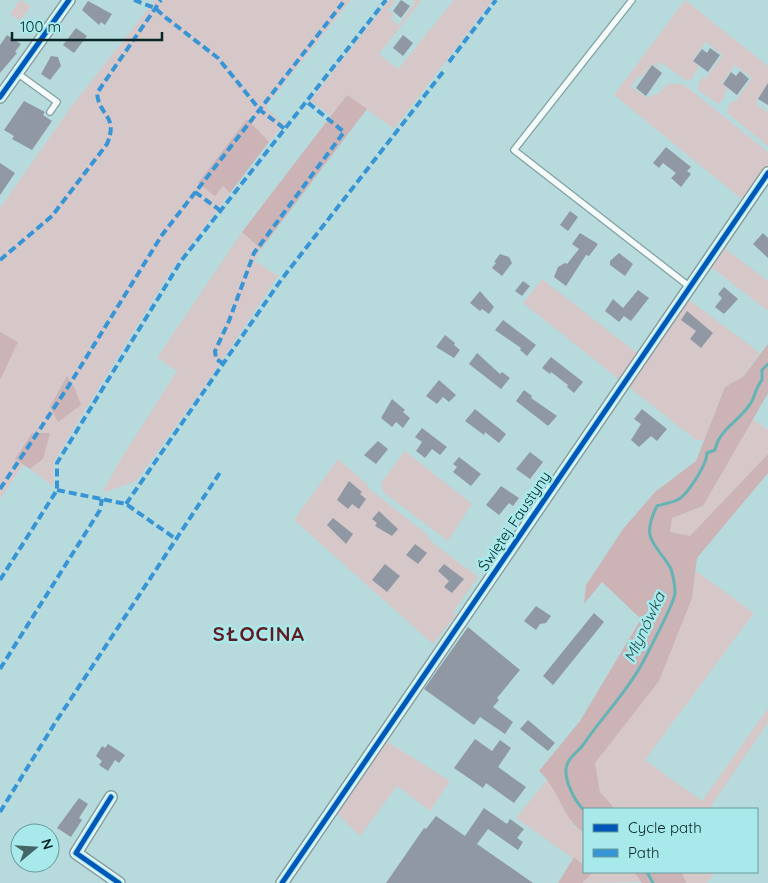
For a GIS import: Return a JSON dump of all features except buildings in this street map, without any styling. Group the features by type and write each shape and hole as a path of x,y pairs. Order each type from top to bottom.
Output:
{"street":[{"path":"0,97 69,0"},
{"name":"Świętej Faustyny","path":"282,883 768,173"},
{"path":"111,797 76,853 119,883"}],"lane":[{"path":"632,0 514,150 690,287"},
{"path":"17,74 57,102 50,112"}],"shaded area":[{"path":"20,0 31,6 20,21 10,14"},
{"path":"155,0 351,0 266,106 283,123 289,119 269,142 247,119 223,185 230,193 171,271 82,415 53,464 54,487 30,469 43,459 15,459 24,464 0,499 0,378 18,342 0,332 0,208 71,107"},
{"path":"389,0 396,1 388,10 394,15 391,19 399,25 415,2 413,0 422,0 379,54 398,69 454,0 493,0 394,129 347,95 331,116 310,101"},
{"path":"685,0 768,66 768,85 757,100 757,105 768,112 768,146 727,113 732,101 735,102 752,78 735,65 722,83 728,89 724,94 724,98 718,104 698,90 699,83 703,77 705,79 723,55 706,42 692,61 699,66 692,79 687,81 660,62 657,65 663,71 652,64 641,77 638,76 631,87 648,98 654,94 656,95 668,84 683,84 768,152 768,166 744,201 614,95"},
{"path":"347,95 367,109 261,249 242,232"},
{"path":"247,119 269,142 230,193 223,186 215,196 198,183"},
{"path":"242,232 261,249 255,261 278,276 203,389 136,481 102,493 122,457 177,371 157,358"},
{"path":"723,247 768,281 768,311 710,266"},
{"path":"542,279 638,354 620,380 523,303"},
{"path":"689,300 760,353 744,376 725,387 704,440 696,440 629,387 629,383"},
{"path":"0,332 18,342 1,378 0,378"},
{"path":"768,344 768,393 703,506 672,518 670,532 690,536 768,454 768,473 697,558 692,598 659,681 595,763 600,792 614,808 583,808 583,832 571,820 546,778 539,771 580,721 641,619 602,582 584,604 586,585 623,529 655,492 696,461 725,387 744,376"},
{"path":"67,376 75,389 81,405 58,422 50,407"},
{"path":"753,419 768,430 768,454 690,536 670,532 672,518 703,506"},
{"path":"32,433 50,433 43,459 30,469 15,459"},
{"path":"405,451 472,504 448,541 383,492 381,483"},
{"path":"338,459 368,485 367,487 429,536 428,539 478,577 453,612 456,615 433,644 294,520"},
{"path":"696,571 754,613 645,760 702,801 768,708 768,723 711,806 714,808 614,808 600,792 595,763 621,729 692,598"},
{"path":"386,741 450,781 430,811 397,786 360,836 336,813"},
{"path":"548,779 575,827 583,832 583,865 516,818"},
{"path":"574,857 583,865 583,873 592,873 582,883 558,883"},
{"path":"589,873 635,873 643,882 582,883"},
{"path":"635,873 682,873 686,883 642,883"},
{"path":"682,873 714,873 707,883 686,883"}],"waterway":[{"name":"Młynówka","path":"583,809 574,797 569,786 566,774 567,765 637,673 674,598 675,587 671,570 650,535 650,524 654,512 657,506 677,500 686,493 700,472 707,453 715,450 721,436 748,408 762,380 762,370 768,364"},
{"name":"Młynówka","path":"648,873 653,883"}],"marked path":[{"path":"134,0 155,8 218,58 260,110 285,129"},
{"path":"0,260 52,216 107,144 111,127 110,121 98,101 97,93 161,0"},
{"path":"0,489 68,387 162,235 345,0"},
{"path":"0,580 57,490 57,463 181,261 386,0"},
{"path":"449,62 496,0"},
{"path":"126,504 281,280 443,72"},
{"path":"224,364 216,359 215,351 229,321 254,253 344,132 306,101"},
{"path":"195,192 221,211"},
{"path":"0,812 55,723 221,471"},
{"path":"57,490 126,504 176,539"},
{"path":"0,669 100,510 102,499"}],"cycle path":[{"path":"0,97 69,0"},
{"path":"282,883 768,173"},
{"path":"111,797 76,853 119,883"}],"district":[{"name":"SŁOCINA","path":"259,633"}]}
